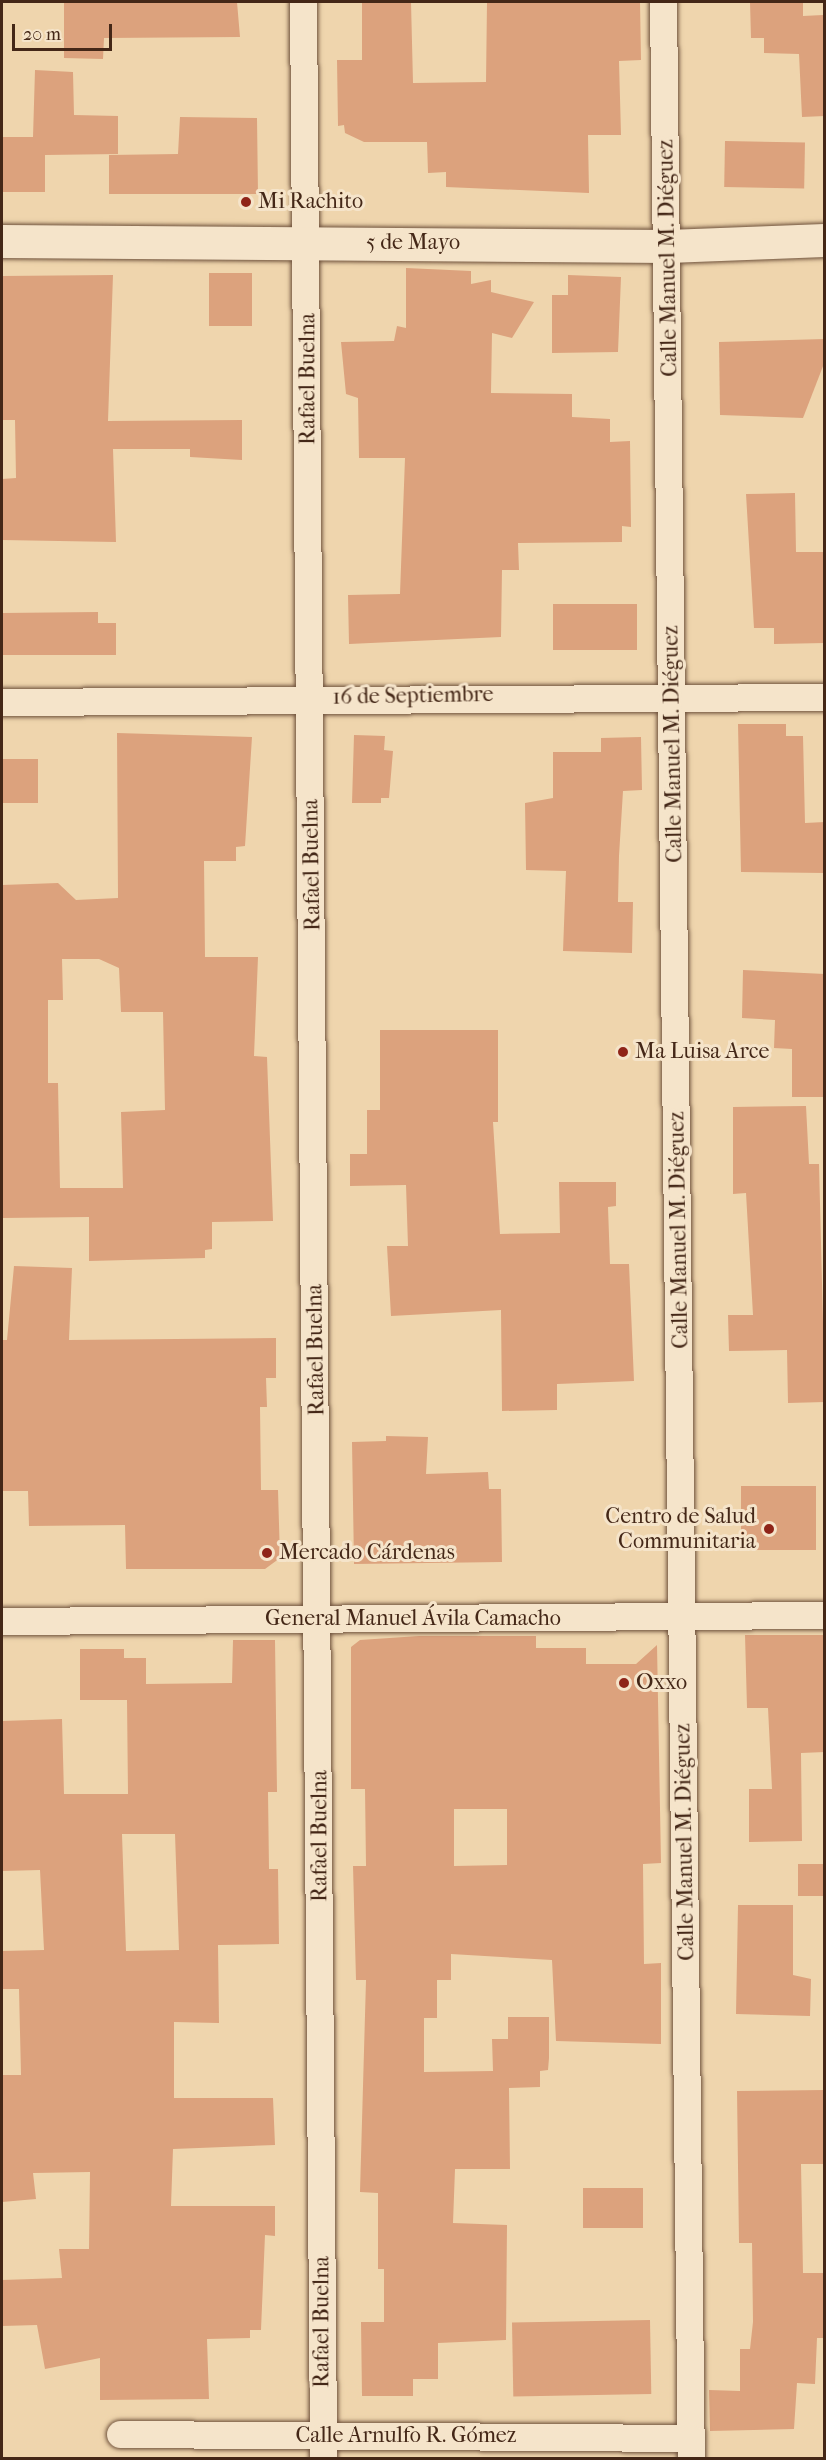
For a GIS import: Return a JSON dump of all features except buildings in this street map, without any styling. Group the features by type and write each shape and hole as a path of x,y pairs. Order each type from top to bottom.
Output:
{"street":[{"name":"Rafael Buelna","path":"303,2 319,1618 323,2447"},
{"name":"Calle Manuel M. Diéguez","path":"663,2 668,246 691,2448"},
{"name":"5 de Mayo","path":"2,241 668,246 825,240"},
{"name":"16 de Septiembre","path":"2,702 310,697 825,697"},
{"name":"General Manuel Ávila Camacho","path":"2,1621 319,1618 683,1619 825,1615"},
{"name":"Calle Arnulfo R. Gómez","path":"120,2434 323,2447 691,2448"}],"place":[{"name":"Mi Rachito","path":"246,202"},
{"name":"Ma Luisa Arce","path":"623,1052"},
{"name":"Centro de Salud Communitaria","path":"769,1529"},
{"name":"Mercado Cárdenas","path":"267,1553"},
{"name":"Oxxo","path":"624,1683"}]}
